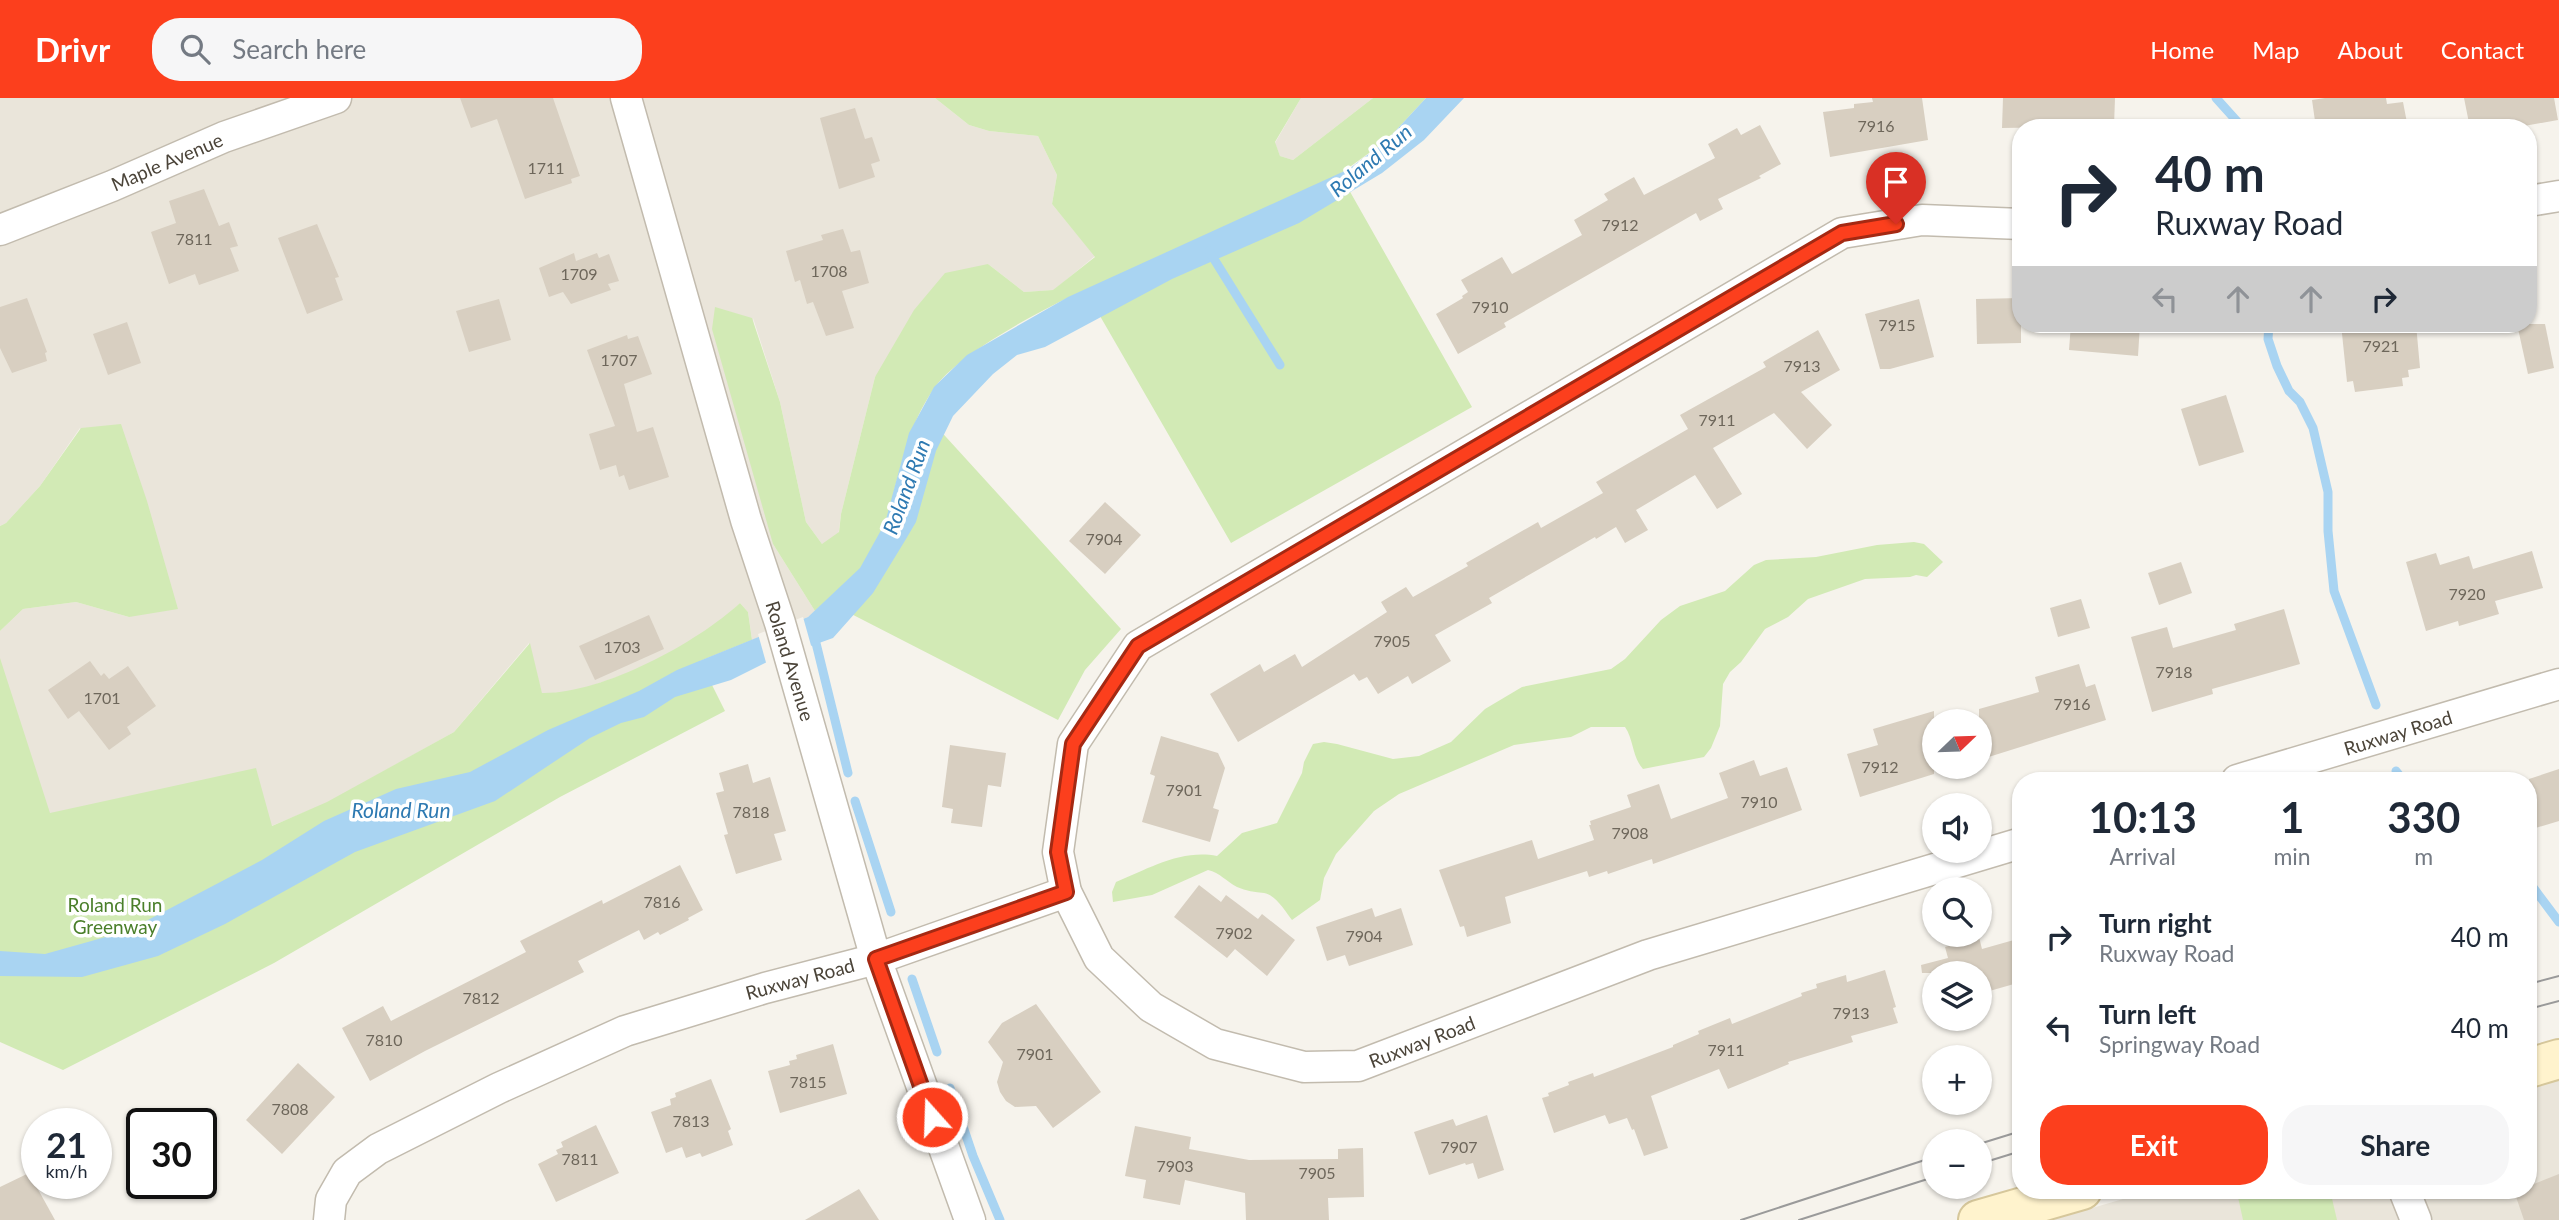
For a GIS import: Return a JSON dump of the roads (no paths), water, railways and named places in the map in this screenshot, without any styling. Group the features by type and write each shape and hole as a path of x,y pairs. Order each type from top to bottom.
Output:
{"street":[{"name":"Maple Avenue","path":"0,230 112,186 224,137 335,98"},
{"name":"Roland Avenue","path":"626,98 746,520 780,623 876,959 970,1220"},
{"path":"2537,200 2559,196"},
{"path":"1066,892 1058,852 1073,744 1138,646 1842,233 1923,219 2012,224"},
{"name":"Ruxway Road","path":"2264,772 2559,684"},
{"name":"Ruxway Road","path":"329,1220 331,1200 347,1172 378,1149 499,1088 625,1031 765,988 876,959 1066,892 1099,958 1151,1007 1215,1044 1304,1067 1358,1066 1648,955 2012,846"},
{"path":"2537,1066 2559,1059"},
{"path":"1981,1219 2050,1199"},
{"path":"2408,1199 2416,1220"}],"water":[{"name":"Roland Run","path":"1426,98 1464,98 1424,140 1382,173 1299,223 1172,279 1045,347 1017,355 993,374 953,416 936,451 916,522 873,593 833,638 769,661 731,680 675,697 644,717 621,723 590,738 495,801 355,852 225,924 158,956 82,977 0,976 0,951 45,954 127,931 262,860 324,821 396,789 470,772 548,730 639,691 677,670 808,617 860,568 885,523 909,433 934,387 967,355 1068,297 1349,169 1387,140"}],"waterway":[{"path":"2216,98 2235,119"},
{"path":"1209,251 1280,365"},
{"path":"2268,333 2277,366 2289,391 2300,402 2313,428 2328,492 2328,531 2334,591 2376,705"},
{"path":"814,635 848,773"},
{"path":"855,801 891,912"},
{"path":"2537,893 2559,922"},
{"path":"912,979 937,1052"},
{"path":"950,1088 973,1156 1000,1220"}],"tram line":[{"path":"2537,982 2559,976"},
{"path":"2537,1007 2559,1001"},
{"path":"1992,1140 2012,1134"},
{"path":"1992,1160 2012,1154"},
{"path":"1741,1220 1922,1161"},
{"path":"1799,1220 1922,1181"}],"park label":[{"name":"Roland Run Greenway","path":"115,916"}]}
